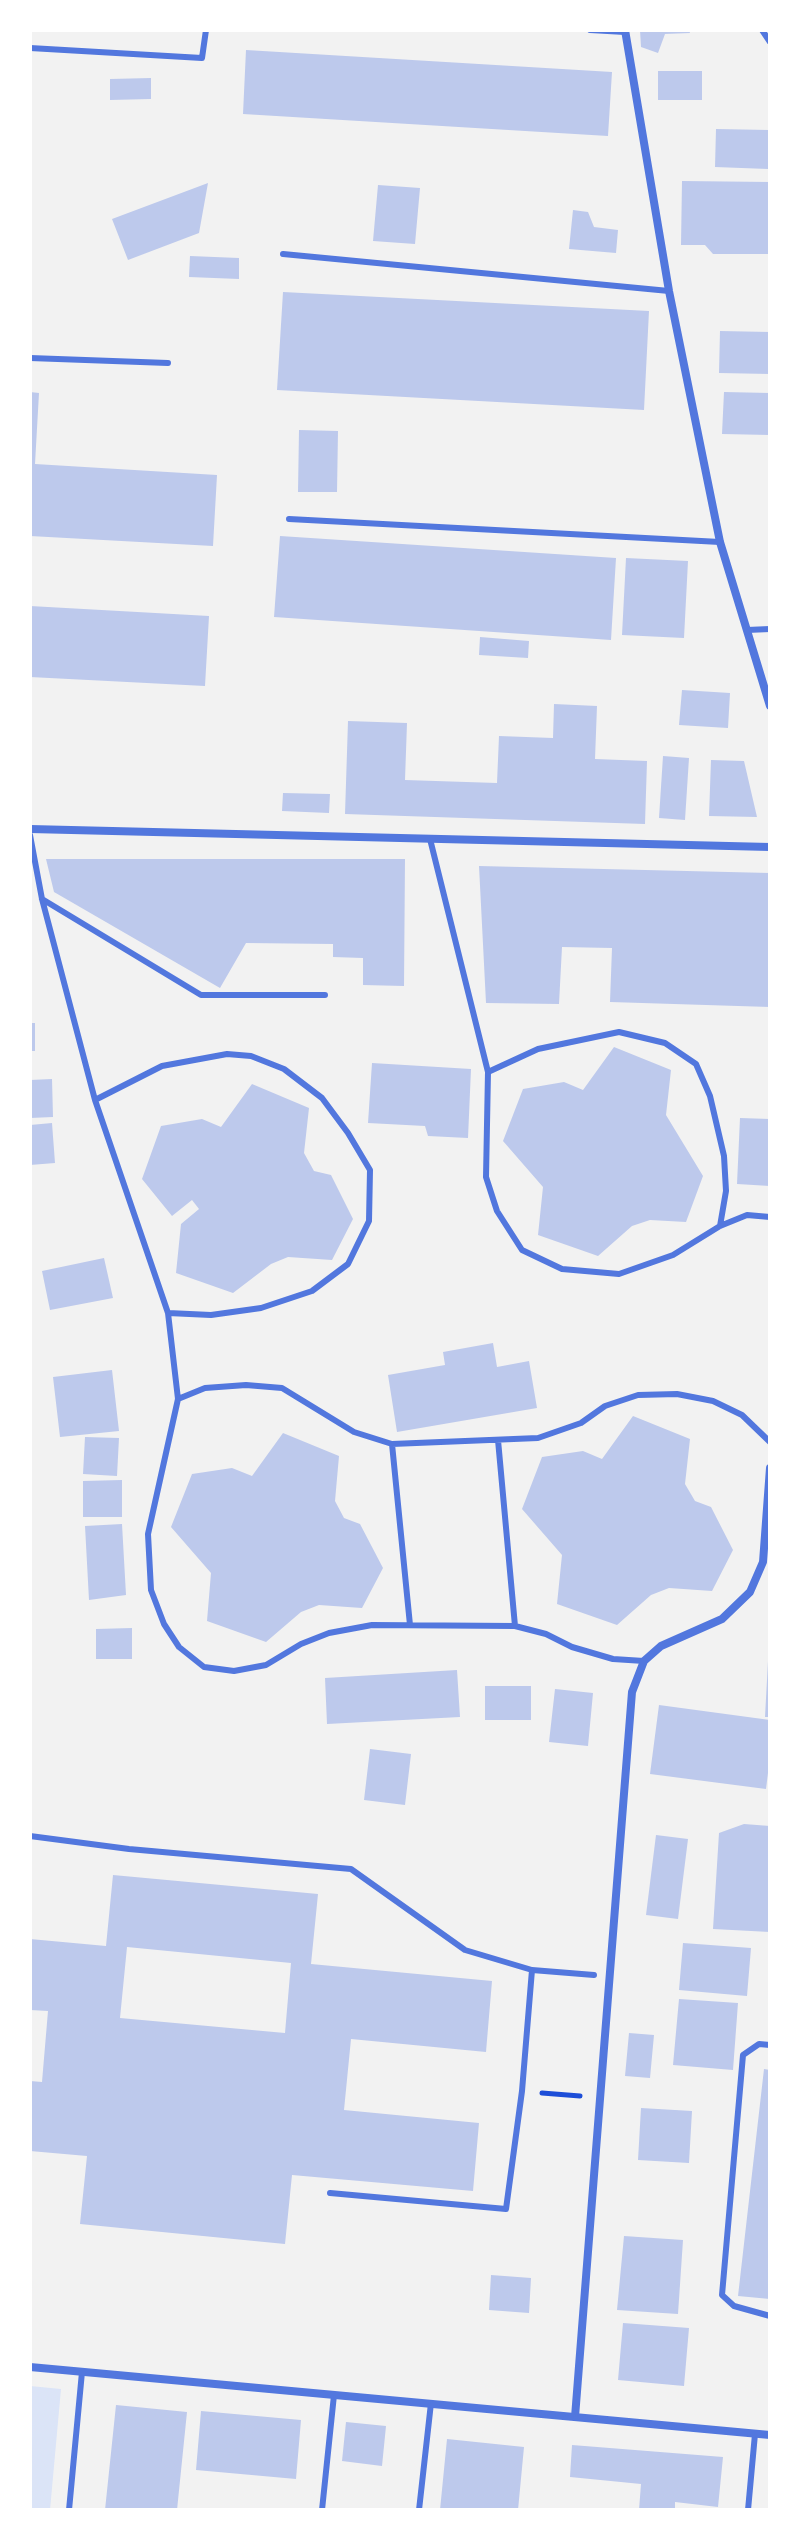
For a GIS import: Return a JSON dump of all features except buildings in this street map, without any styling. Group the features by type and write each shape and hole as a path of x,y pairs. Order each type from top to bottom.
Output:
{"street":[{"path":"625,31 669,291 720,542 770,706"},
{"path":"30,829 770,847"},
{"path":"575,2417 632,1692 644,1661 661,1646 722,1619 750,1592 763,1562 770,1468"},
{"path":"30,2367 770,2435"}],"lane":[{"path":"30,48 202,58 206,30"},
{"path":"590,30 625,31"},
{"path":"762,30 770,42"},
{"path":"283,254 669,291"},
{"path":"30,358 168,363"},
{"path":"289,519 720,542"},
{"path":"747,630 770,629"},
{"path":"30,835 42,899 95,1100 168,1313 178,1399 148,1534 151,1590 164,1624 179,1647 204,1667 234,1671 266,1665 301,1644 329,1633 372,1625 515,1626 613,1659 644,1661"},
{"path":"430,839 488,1072 486,1177 497,1211 522,1250 562,1269 619,1274 673,1255 720,1226 747,1215 770,1217"},
{"path":"42,899 201,995 325,995"},
{"path":"488,1072 538,1049 619,1032 665,1043 696,1064 710,1096 724,1156 726,1191 720,1226"},
{"path":"95,1100 162,1066 227,1054 251,1056 284,1069 322,1098 370,1170 369,1221 348,1264 312,1291 261,1308 224,1314 168,1313"},
{"path":"178,1399 205,1388 246,1385 282,1388 354,1432 392,1444 538,1438 581,1423 605,1406 638,1395 677,1394 713,1401 742,1415 770,1442"},
{"path":"498,1440 515,1626"},
{"path":"392,1444 410,1625"},
{"path":"30,1836 129,1849 351,1869 465,1950 532,1970 594,1975"},
{"path":"330,2193 506,2209 522,2091 532,1970"},
{"path":"770,2045 759,2044 743,2055 722,2295 734,2306 770,2316"},
{"path":"69,2510 82,2372"},
{"path":"322,2510 334,2395"},
{"path":"419,2510 431,2403"},
{"path":"748,2510 755,2434"}],"path":[{"path":"522,2091 585,2097"}],"shaded area":[{"path":"30,2386 61,2389 50,2510 30,2510"}]}
